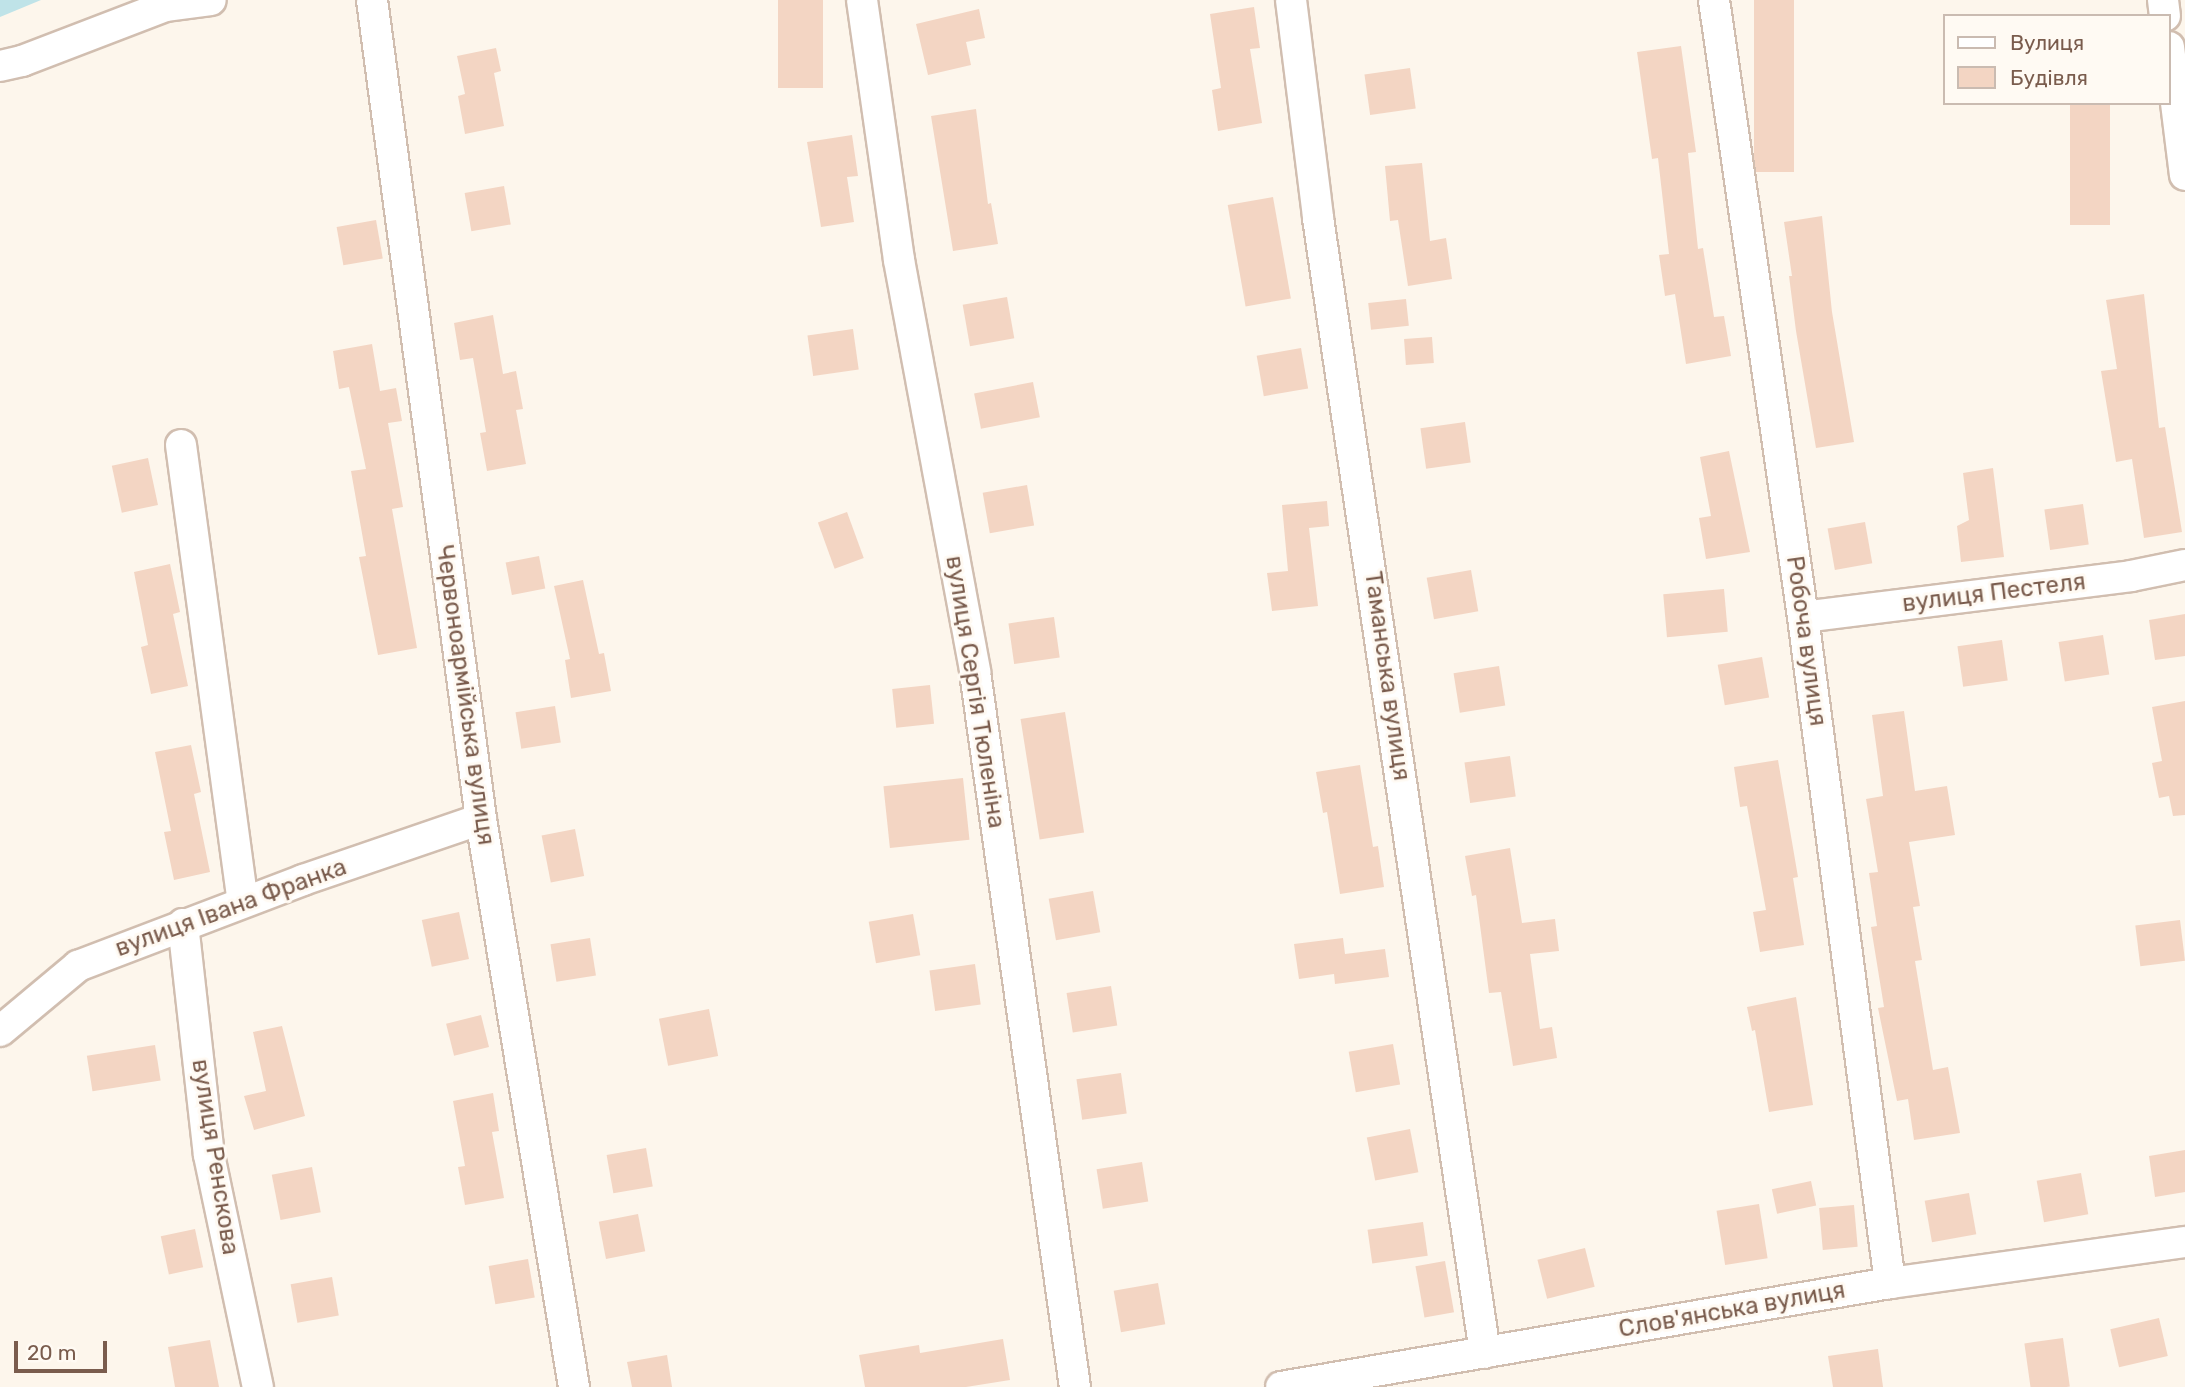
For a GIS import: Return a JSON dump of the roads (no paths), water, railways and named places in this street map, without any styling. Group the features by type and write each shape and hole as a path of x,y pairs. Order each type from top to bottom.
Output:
{"street":[{"name":"Червоноармійська вулиця","path":"372,0 481,819 574,1387"},
{"name":"вулиця Сергія Тюленіна","path":"862,0 900,260 975,672 1075,1387"},
{"name":"Таманська вулиця","path":"1291,0 1318,218 1485,1353"},
{"name":"Робоча вулиця","path":"1714,0 1803,617 1890,1283"},
{"path":"0,66 22,61 165,6 194,1"},
{"path":"2171,63 2185,175"},
{"path":"181,445 243,902"},
{"name":"вулиця Пестеля","path":"1803,617 2131,576 2185,565"},
{"name":"вулиця Івана Франка","path":"0,1031 78,966 243,902 481,819"},
{"name":"вулиця Ренскова","path":"183,924 209,1156 258,1387"},
{"name":"Слов'янська вулиця","path":"1281,1387 1388,1378 1485,1353 1890,1283 2185,1242"}],"water":[{"path":"0,0 41,0 0,17"}]}
